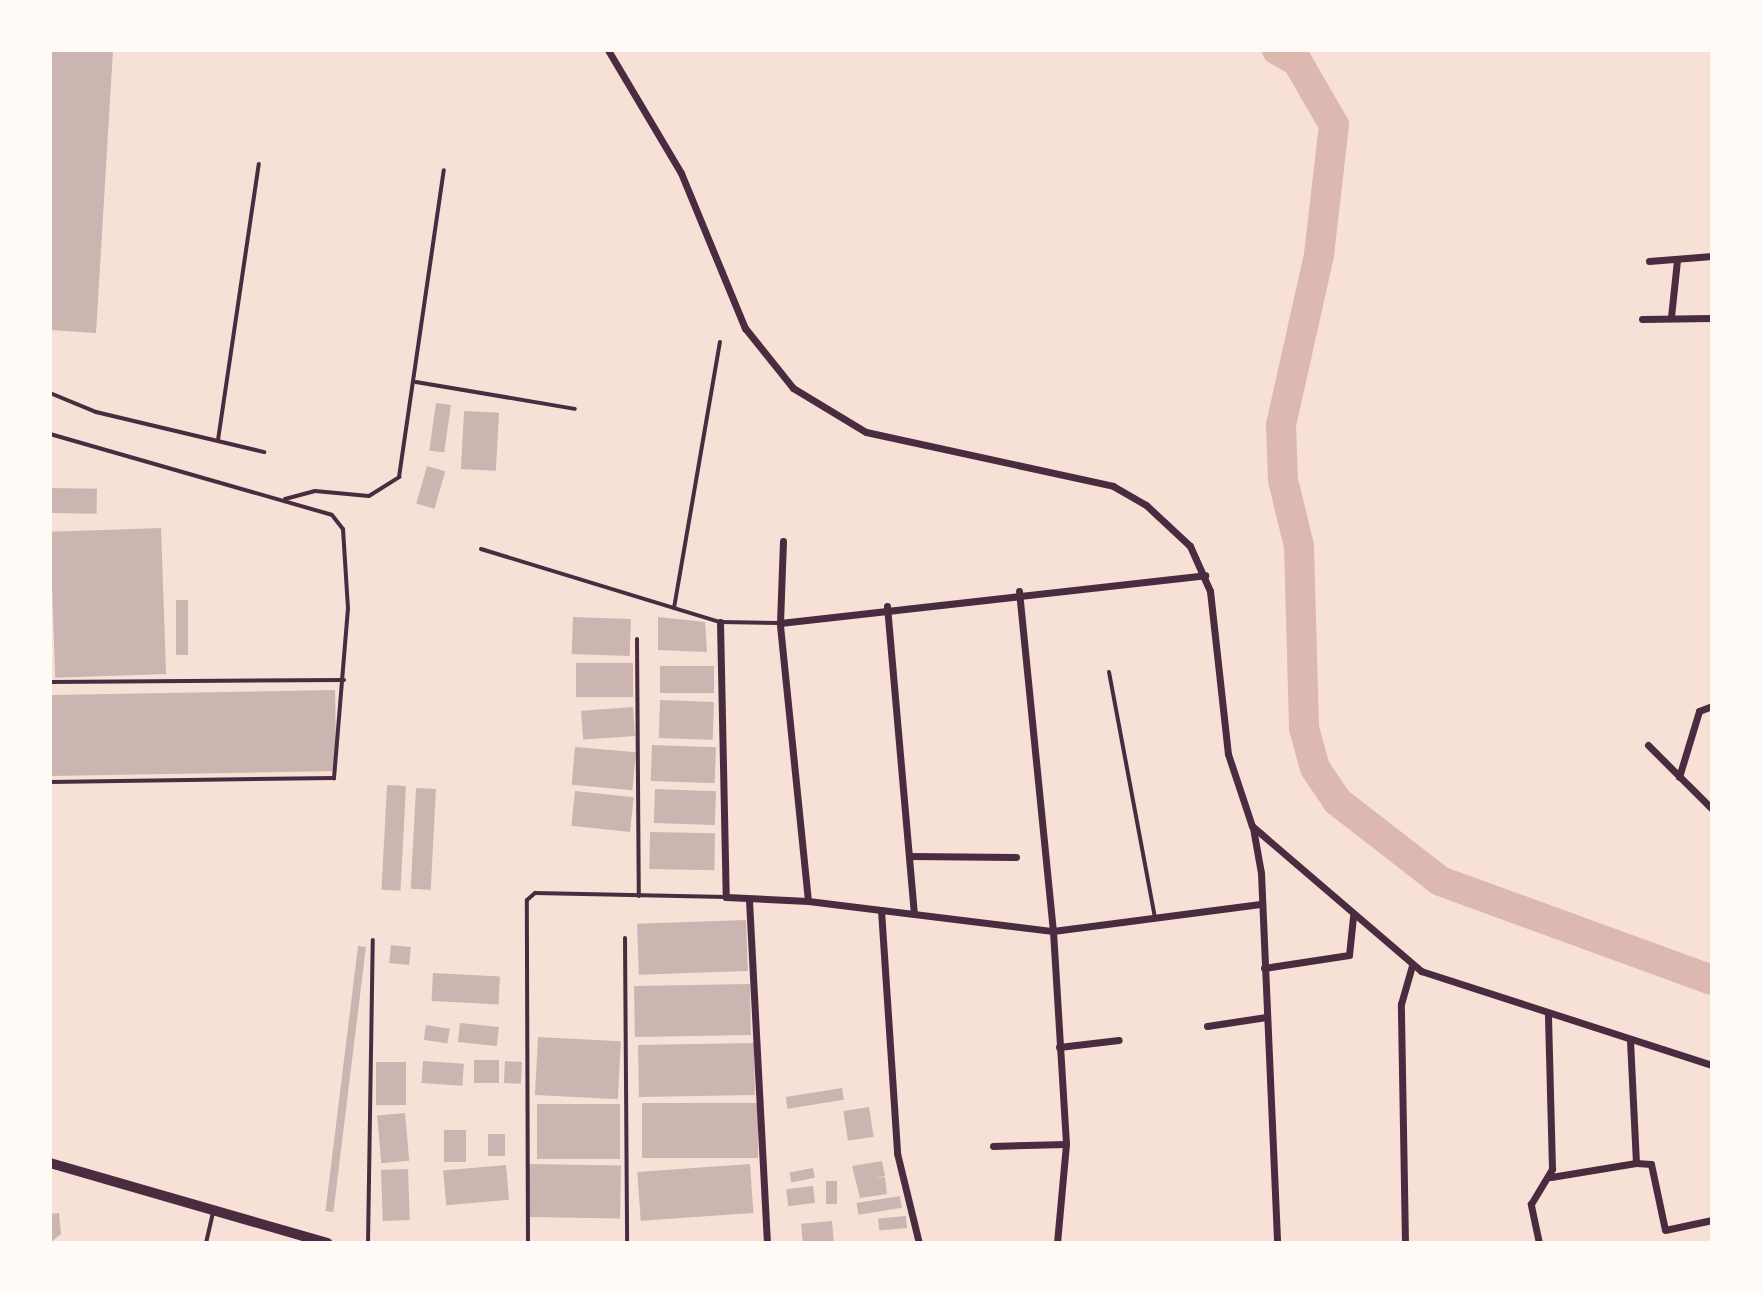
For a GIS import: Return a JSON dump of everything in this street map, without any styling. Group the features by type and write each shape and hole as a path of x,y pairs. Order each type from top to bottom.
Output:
{"main road":[{"path":"50,1163 328,1243"}],"street":[{"path":"608,50 681,173 745,328 793,388 866,432 1113,486 1178,532 1205,575 1228,754 1252,826 1262,904 1277,1243"},
{"path":"1649,261 1712,256"},
{"path":"1671,317 1677,260"},
{"path":"1642,319 1712,318"},
{"path":"783,541 780,623 808,901"},
{"path":"780,623 887,606 1019,591 1205,575"},
{"path":"1019,591 1053,931 1066,1144 1057,1243"},
{"path":"887,606 914,914"},
{"path":"720,622 726,897 808,901 1053,931 1156,921 1262,904"},
{"path":"1679,777 1699,711 1712,706"},
{"path":"1648,745 1712,809"},
{"path":"1252,826 1412,966 1712,1065"},
{"path":"909,856 1016,857"},
{"path":"749,900 767,1243"},
{"path":"881,910 897,1153 919,1243"},
{"path":"1264,968 1349,955 1353,916"},
{"path":"1405,1243 1401,1004 1412,966"},
{"path":"1548,1013 1551,1177"},
{"path":"1207,1026 1266,1017"},
{"path":"1059,1047 1119,1040"},
{"path":"1630,1040 1636,1163"},
{"path":"993,1146 1066,1144"},
{"path":"1539,1243 1532,1198 1551,1177 1636,1163 1651,1164 1665,1230 1712,1220"}],"lane":[{"path":"218,440 259,164"},
{"path":"283,500 388,489 405,458 444,170"},
{"path":"674,608 720,342"},
{"path":"416,382 575,409"},
{"path":"50,393 96,412 264,452"},
{"path":"50,434 319,509 343,529 344,680 338,772 328,781 50,782"},
{"path":"481,549 720,622 780,623"},
{"path":"637,639 639,896"},
{"path":"1109,672 1156,921"},
{"path":"50,682 344,680"},
{"path":"528,1243 527,900 535,893 726,897"},
{"path":"625,938 627,1243"},
{"path":"368,1243 373,940"},
{"path":"206,1243 214,1210"}],"building":[{"path":"50,50 113,50 96,333 50,330"},
{"path":"436,403 451,405 444,453 429,451"},
{"path":"464,411 499,413 496,471 461,469"},
{"path":"427,466 445,471 435,509 416,503"},
{"path":"50,488 97,489 97,514 50,513"},
{"path":"161,528 166,674 55,678 50,532"},
{"path":"176,600 188,600 188,655 176,655"},
{"path":"573,617 631,619 630,656 572,654"},
{"path":"658,617 705,622 707,652 658,650"},
{"path":"576,663 633,663 633,697 576,697"},
{"path":"660,666 714,666 714,693 660,693"},
{"path":"335,690 336,771 51,776 50,695"},
{"path":"660,700 714,702 713,740 659,738"},
{"path":"633,707 635,736 583,740 581,711"},
{"path":"652,745 716,747 715,783 651,781"},
{"path":"575,747 636,752 632,790 572,785"},
{"path":"387,785 406,786 400,891 382,890"},
{"path":"416,788 436,789 431,890 411,889"},
{"path":"655,789 716,791 715,825 654,823"},
{"path":"575,791 634,797 630,832 571,826"},
{"path":"650,832 715,833 714,870 649,869"},
{"path":"746,920 748,971 639,975 637,924"},
{"path":"391,945 411,947 409,965 389,963"},
{"path":"358,946 366,947 333,1212 325,1211"},
{"path":"433,973 500,977 498,1004 432,1001"},
{"path":"750,984 751,1035 635,1037 634,986"},
{"path":"460,1023 499,1027 497,1046 458,1042"},
{"path":"426,1025 450,1029 447,1044 424,1040"},
{"path":"538,1037 621,1041 618,1099 535,1095"},
{"path":"754,1043 755,1095 639,1097 638,1045"},
{"path":"474,1060 499,1060 499,1083 474,1083"},
{"path":"423,1061 464,1064 462,1086 421,1083"},
{"path":"505,1061 522,1062 521,1084 504,1083"},
{"path":"376,1062 406,1062 406,1105 376,1105"},
{"path":"842,1088 844,1100 788,1109 786,1097"},
{"path":"642,1103 758,1103 758,1158 642,1158"},
{"path":"537,1104 620,1104 620,1159 537,1159"},
{"path":"869,1107 874,1137 848,1141 843,1111"},
{"path":"405,1113 409,1161 381,1163 377,1115"},
{"path":"444,1130 466,1130 466,1162 444,1162"},
{"path":"488,1134 505,1134 505,1156 488,1156"},
{"path":"882,1161 885,1176 874,1178 885,1177 887,1194 860,1198 852,1166"},
{"path":"528,1164 621,1166 620,1219 527,1217"},
{"path":"750,1164 753,1213 641,1221 637,1172"},
{"path":"506,1165 509,1200 446,1205 443,1170"},
{"path":"813,1168 815,1178 791,1182 789,1173"},
{"path":"408,1169 410,1220 383,1221 381,1170"},
{"path":"826,1181 837,1181 837,1204 826,1204"},
{"path":"813,1186 815,1203 788,1206 786,1189"},
{"path":"900,1196 902,1208 858,1215 857,1203"},
{"path":"59,1213 61,1234 50,1243 50,1214"},
{"path":"906,1216 907,1228 879,1230 878,1218"},
{"path":"832,1221 834,1243 803,1243 801,1224"}],"waterway":[{"path":"1277,50 1297,61 1334,125 1319,255 1281,425 1283,480 1299,546 1304,728 1315,768 1337,801 1440,881 1712,980"}]}
